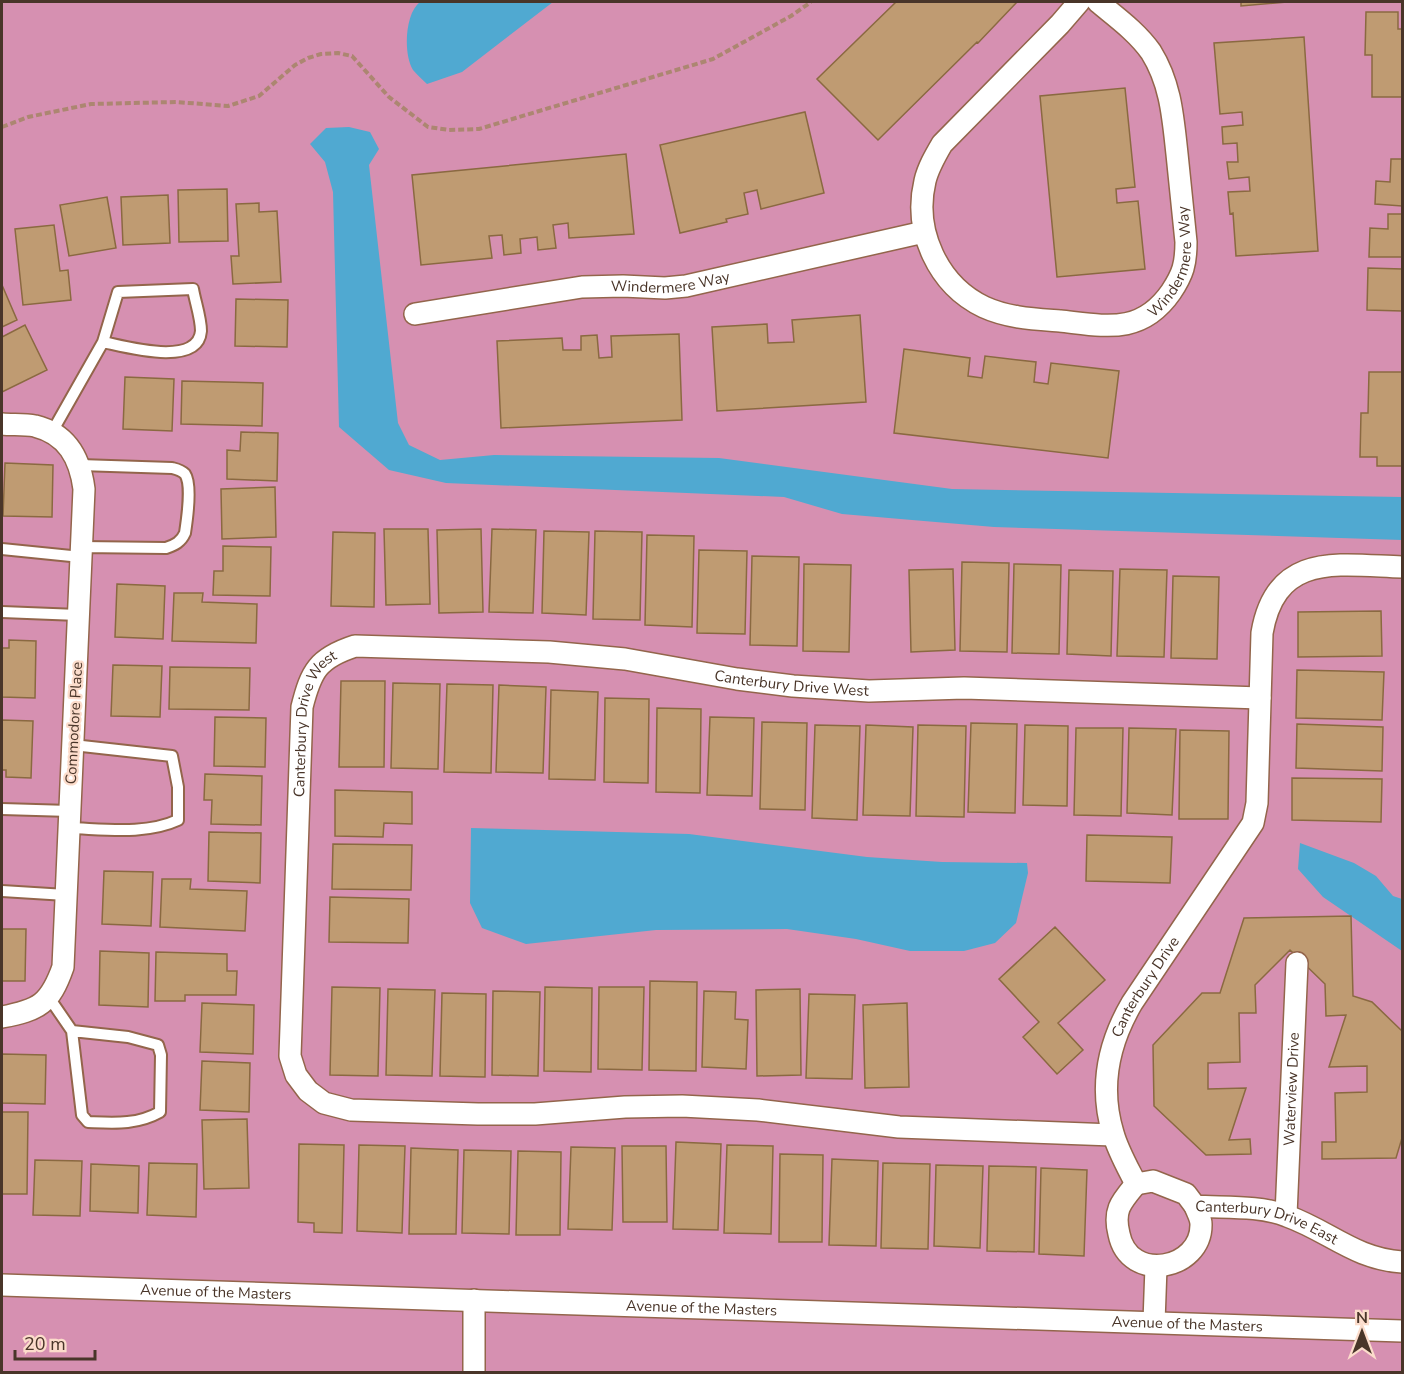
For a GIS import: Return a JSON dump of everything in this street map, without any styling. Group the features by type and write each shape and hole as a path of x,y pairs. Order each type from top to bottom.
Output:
{"street":[{"name":"Windermere Way","path":"1079,2 942,144 925,180 922,199 924,232 930,251 940,268 952,284 967,297 1002,314 1108,326 1127,324 1144,318 1161,307 1181,278 1186,260 1179,171 1168,92 1161,71 1137,34 1098,2"},
{"name":"Windermere Way","path":"415,314 582,287 686,286 924,232"},
{"path":"2,424 33,426 52,432 73,452 80,465"},
{"name":"Commodore Place","path":"2,1017 29,1012 45,1001 56,985 63,967 84,489 80,465"},
{"path":"1260,698 1262,633 1265,614 1279,589 1293,577 1310,568 1328,565 1402,567"},
{"name":"Canterbury Drive West","path":"1113,1135 899,1127 758,1110 682,1106 523,1114 351,1110 324,1103 308,1091 296,1075 290,1056 302,707 308,681 320,664 336,652 355,646 549,652 625,659 737,679 793,686 869,691 964,688 1260,698"},
{"name":"Canterbury Drive","path":"1136,1184 1113,1135 1108,1114 1106,1075 1109,1056 1122,1020 1252,823 1257,803 1260,698"},
{"name":"Waterview Drive","path":"1286,1215 1297,963"},
{"name":"Canterbury Drive East","path":"1136,1184 1153,1181 1186,1194 1195,1206 1251,1209 1286,1215 1363,1254 1402,1263"},
{"path":"1136,1184 1121,1201 1116,1217 1119,1237 1125,1252 1140,1262 1156,1267 1172,1263 1186,1255 1199,1240 1201,1222 1195,1206"},
{"path":"1154,1322 1156,1267"},
{"name":"Avenue of the Masters","path":"2,1284 1402,1331"},
{"path":"474,1300 474,1372"}],"lane":[{"path":"52,432 103,342 118,292 193,289 201,331 196,342 187,348 167,353 150,352 103,342"},
{"path":"2,549 81,552 166,548 175,545 182,538 185,532 189,483 186,475 180,470 80,465"},
{"path":"2,612 78,615"},
{"path":"2,809 69,819 111,829 164,827 178,820 178,787 172,756 73,745"},
{"path":"2,891 66,895"},
{"path":"48,996 72,1031 82,1115 88,1122 125,1123 147,1119 160,1112 161,1054 158,1045 128,1037 72,1031"}],"path":[{"path":"2,127 28,117 91,104 176,102 228,106 259,96 295,65 308,58 321,54 338,53 352,56 389,97 428,127 449,130 479,129 713,59 791,16 811,2"}],"shaded area":[{"path":"2,2 1402,2 1402,1372 2,1372"}],"water":[{"path":"420,2 553,2 462,72 427,84 413,70 407,44 411,15"},
{"path":"349,127 370,132 379,149 369,165 398,423 409,445 440,460 494,455 719,458 952,489 1402,497 1402,540 994,527 842,514 784,497 446,483 389,470 339,427 333,192 325,162 310,144 326,128"},
{"path":"471,828 689,834 867,857 942,862 1027,863 1028,873 1016,923 995,943 964,951 910,951 856,939 787,929 656,930 526,944 482,928 470,903"},
{"path":"1300,843 1354,863 1376,876 1393,896 1402,899 1402,951 1323,897 1298,869"}],"building":[{"path":"896,2 1017,2 878,140 817,79"},
{"path":"1241,2 1287,2 1241,6"},
{"path":"1366,12 1398,12 1398,29 1402,29 1402,97 1372,97 1372,55 1365,55"},
{"path":"1304,37 1318,251 1236,256 1233,213 1230,214 1228,192 1250,191 1249,177 1229,179 1227,162 1238,162 1237,143 1223,144 1222,127 1243,125 1242,112 1220,114 1214,43"},
{"path":"1125,88 1135,187 1116,189 1117,203 1138,201 1145,269 1057,277 1040,96"},
{"path":"805,112 824,193 761,209 757,190 744,193 748,214 726,219 727,222 680,233 660,145"},
{"path":"626,154 634,234 569,238 568,223 553,225 556,248 538,250 537,237 520,239 521,253 504,255 502,235 489,236 492,258 421,265 412,175"},
{"path":"1391,159 1402,159 1402,206 1375,204 1376,181 1390,182"},
{"path":"227,189 228,241 179,242 178,190"},
{"path":"168,195 170,243 123,245 121,197"},
{"path":"107,197 116,248 69,256 60,205"},
{"path":"259,203 259,212 277,211 281,282 233,284 231,256 239,256 236,204"},
{"path":"1388,214 1402,214 1402,257 1369,257 1370,228 1388,229"},
{"path":"54,225 60,271 68,270 71,300 23,305 15,229"},
{"path":"1368,268 1402,269 1402,311 1367,310"},
{"path":"2,285 17,320 2,327"},
{"path":"236,299 288,300 287,347 235,346"},
{"path":"860,315 866,402 717,411 712,327 767,324 768,343 794,342 792,320"},
{"path":"25,325 47,370 2,392 2,337"},
{"path":"679,334 682,420 501,428 497,341 562,338 563,350 581,350 581,336 597,335 599,358 612,357 611,336"},
{"path":"904,349 970,358 968,376 982,378 985,356 1036,362 1034,382 1048,384 1051,363 1119,371 1108,458 894,433"},
{"path":"1369,372 1402,372 1402,466 1377,466 1377,457 1360,457 1361,413 1368,413"},
{"path":"125,377 174,379 172,431 123,429"},
{"path":"182,381 263,383 262,426 181,424"},
{"path":"241,432 278,433 277,481 227,479 227,450 240,451"},
{"path":"5,463 53,465 52,517 3,516"},
{"path":"275,487 276,537 222,539 221,489"},
{"path":"384,529 428,529 430,604 386,605"},
{"path":"481,529 483,612 439,613 437,530"},
{"path":"492,529 536,530 533,613 489,612"},
{"path":"544,531 589,532 586,615 542,613"},
{"path":"595,531 642,532 640,620 593,619"},
{"path":"333,532 375,533 374,607 331,606"},
{"path":"647,535 694,536 692,627 645,625"},
{"path":"223,546 271,547 270,596 213,595 214,571 223,571"},
{"path":"699,550 747,551 745,634 697,633"},
{"path":"752,556 799,557 797,646 750,645"},
{"path":"962,562 1009,563 1007,652 960,651"},
{"path":"804,564 851,565 849,652 803,651"},
{"path":"1014,564 1061,565 1059,654 1012,653"},
{"path":"953,569 955,650 911,652 909,570"},
{"path":"1120,569 1167,570 1164,657 1117,656"},
{"path":"1069,570 1113,571 1111,656 1067,654"},
{"path":"1173,576 1219,577 1217,659 1171,658"},
{"path":"117,584 165,586 163,639 115,637"},
{"path":"174,593 203,593 202,602 257,604 256,643 172,641"},
{"path":"1381,611 1382,656 1298,657 1298,612"},
{"path":"9,640 36,641 35,698 2,697 2,648 9,648"},
{"path":"113,665 162,666 160,717 111,716"},
{"path":"170,667 250,668 249,710 169,709"},
{"path":"1297,670 1384,672 1382,720 1296,718"},
{"path":"341,681 385,681 384,767 339,767"},
{"path":"393,683 440,684 438,769 391,768"},
{"path":"447,684 493,685 491,773 444,772"},
{"path":"499,685 546,687 543,773 496,772"},
{"path":"551,690 598,692 595,780 549,779"},
{"path":"605,698 649,699 648,783 604,782"},
{"path":"657,708 701,709 700,793 656,792"},
{"path":"215,717 266,718 265,767 214,766"},
{"path":"710,717 754,718 752,796 707,795"},
{"path":"2,720 33,721 31,778 6,777 6,770 2,770"},
{"path":"762,722 807,723 805,810 760,809"},
{"path":"971,723 1017,724 1015,813 968,812"},
{"path":"1297,724 1383,727 1382,771 1296,768"},
{"path":"815,725 860,726 857,820 812,818"},
{"path":"866,725 913,727 910,816 863,815"},
{"path":"918,725 966,726 964,817 916,816"},
{"path":"1025,725 1068,726 1067,806 1023,805"},
{"path":"1076,728 1123,728 1121,816 1074,815"},
{"path":"1129,728 1176,729 1172,815 1127,813"},
{"path":"1180,730 1229,731 1228,819 1179,819"},
{"path":"205,774 262,776 261,825 211,824 212,800 204,800"},
{"path":"1292,778 1382,779 1381,822 1292,820"},
{"path":"335,790 412,792 412,824 384,823 383,837 335,836"},
{"path":"209,832 261,833 260,883 208,881"},
{"path":"1087,835 1172,837 1170,883 1086,881"},
{"path":"333,844 412,845 411,890 332,889"},
{"path":"104,871 153,872 151,926 102,924"},
{"path":"162,879 191,879 190,889 247,891 245,931 160,927"},
{"path":"330,897 409,899 408,943 329,942"},
{"path":"1351,916 1353,996 1372,1002 1402,1031 1402,1138 1396,1158 1322,1159 1322,1142 1336,1142 1335,1093 1367,1092 1367,1066 1329,1067 1346,1015 1326,1016 1325,984 1290,950 1255,985 1256,1013 1239,1013 1240,1062 1208,1063 1208,1089 1246,1088 1229,1140 1250,1139 1251,1154 1206,1155 1154,1106 1153,1045 1202,993 1220,993 1244,918"},
{"path":"1055,927 1105,980 1058,1023 1083,1050 1057,1074 1023,1037 1039,1022 999,979"},
{"path":"2,929 26,929 25,981 2,981"},
{"path":"100,951 149,953 148,1007 99,1005"},
{"path":"156,952 227,954 227,971 237,971 236,995 185,995 185,1001 155,1001"},
{"path":"650,981 697,982 696,1071 649,1070"},
{"path":"332,987 380,988 378,1076 330,1075"},
{"path":"545,987 592,988 591,1072 544,1071"},
{"path":"599,987 644,987 642,1070 598,1069"},
{"path":"388,989 435,990 432,1076 386,1075"},
{"path":"800,989 801,1075 757,1076 756,990"},
{"path":"493,991 540,992 538,1076 492,1075"},
{"path":"704,991 736,992 735,1019 748,1020 746,1069 702,1067"},
{"path":"442,993 486,994 485,1077 440,1076"},
{"path":"809,994 855,995 852,1079 806,1078"},
{"path":"202,1003 254,1005 253,1054 200,1052"},
{"path":"907,1003 909,1087 865,1088 863,1005"},
{"path":"2,1054 46,1055 45,1104 2,1103"},
{"path":"202,1061 250,1063 249,1112 200,1110"},
{"path":"2,1112 28,1112 27,1194 2,1194"},
{"path":"247,1119 249,1188 204,1189 202,1120"},
{"path":"676,1142 721,1144 718,1230 673,1229"},
{"path":"299,1144 344,1145 342,1233 314,1232 314,1223 298,1222"},
{"path":"359,1145 405,1146 402,1233 357,1231"},
{"path":"727,1145 773,1146 771,1234 724,1233"},
{"path":"622,1146 666,1146 667,1222 623,1222"},
{"path":"571,1147 615,1148 612,1230 568,1229"},
{"path":"411,1148 458,1150 456,1234 409,1234"},
{"path":"464,1150 511,1151 509,1234 462,1233"},
{"path":"518,1151 561,1152 560,1235 516,1235"},
{"path":"780,1154 823,1155 822,1242 779,1242"},
{"path":"832,1159 878,1161 876,1246 829,1245"},
{"path":"35,1160 82,1161 80,1216 33,1215"},
{"path":"149,1163 197,1164 196,1217 147,1215"},
{"path":"883,1163 930,1164 928,1249 881,1248"},
{"path":"91,1164 139,1166 138,1213 90,1211"},
{"path":"936,1165 983,1166 980,1248 934,1246"},
{"path":"989,1166 1036,1167 1034,1252 987,1251"},
{"path":"1041,1168 1087,1170 1084,1256 1039,1254"}]}
